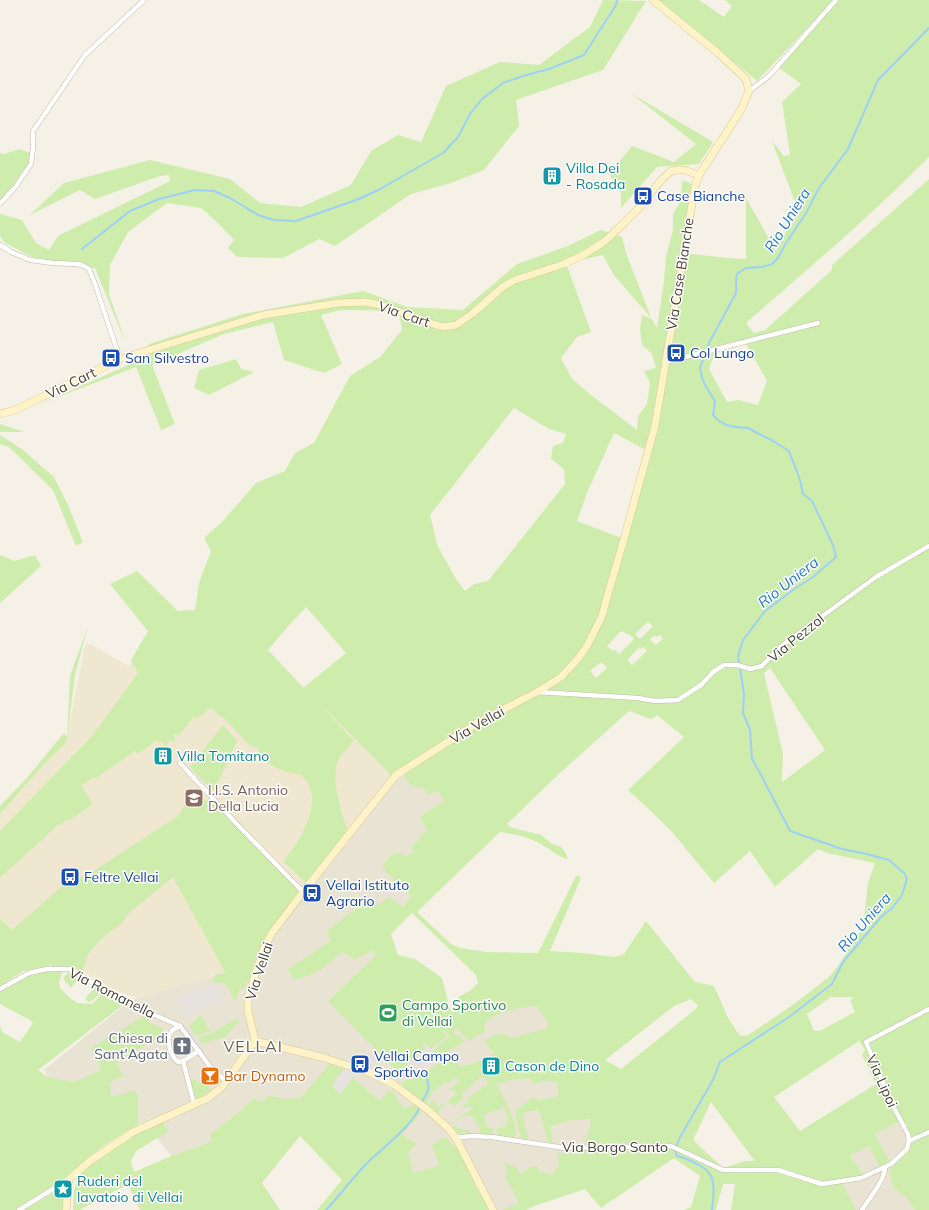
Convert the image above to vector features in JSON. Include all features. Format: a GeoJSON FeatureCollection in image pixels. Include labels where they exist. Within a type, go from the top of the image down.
{"type":"FeatureCollection","features":[{"type":"Feature","properties":{"kind":"street"},"geometry":{"type":"LineString","coordinates":[[0,204],[16,186],[31,164],[33,131],[85,55],[144,0]]}},
{"type":"Feature","properties":{"kind":"street"},"geometry":{"type":"LineString","coordinates":[[653,0],[740,73],[746,79],[749,91],[769,76],[836,0]]}},
{"type":"Feature","properties":{"kind":"street","name":"Via Case Bianche"},"geometry":{"type":"LineString","coordinates":[[537,692],[560,678],[577,660],[587,646],[602,616],[655,426],[696,180],[741,110],[749,91]]}},
{"type":"Feature","properties":{"kind":"street","name":"Via Cart"},"geometry":{"type":"LineString","coordinates":[[0,414],[15,410],[120,360],[263,315],[338,303],[365,302],[381,305],[443,327],[456,325],[473,313],[504,286],[515,280],[564,264],[585,254],[605,241],[639,208],[662,179],[671,171],[684,170],[699,175]]}},
{"type":"Feature","properties":{"kind":"street"},"geometry":{"type":"LineString","coordinates":[[0,246],[30,260],[76,264],[82,265],[89,269],[120,360]]}},
{"type":"Feature","properties":{"kind":"street"},"geometry":{"type":"LineString","coordinates":[[666,362],[818,323]]}},
{"type":"Feature","properties":{"kind":"street","name":"Via Pezzol"},"geometry":{"type":"LineString","coordinates":[[537,692],[638,698],[655,701],[678,700],[701,685],[713,672],[724,665],[737,665],[750,669],[762,666],[780,647],[876,577],[929,546]]}},
{"type":"Feature","properties":{"kind":"street","name":"Via Vellai"},"geometry":{"type":"LineString","coordinates":[[255,1041],[248,1004],[252,983],[268,940],[303,892],[396,775],[480,722],[537,692]]}},
{"type":"Feature","properties":{"kind":"street"},"geometry":{"type":"LineString","coordinates":[[180,763],[303,892]]}},
{"type":"Feature","properties":{"kind":"street","name":"Via Romanella"},"geometry":{"type":"LineString","coordinates":[[0,989],[29,973],[47,969],[70,969],[127,1004],[180,1026]]}},
{"type":"Feature","properties":{"kind":"street","name":"Via Lipoi"},"geometry":{"type":"LineString","coordinates":[[909,1141],[908,1134],[892,1104],[866,1042],[929,1009]]}},
{"type":"Feature","properties":{"kind":"street"},"geometry":{"type":"LineString","coordinates":[[199,1051],[183,1061],[178,1062],[174,1060],[168,1043],[170,1032],[180,1026],[199,1051],[211,1068],[226,1081]]}},
{"type":"Feature","properties":{"kind":"street"},"geometry":{"type":"LineString","coordinates":[[19,1210],[69,1179],[90,1161],[134,1132],[208,1098],[222,1087],[255,1041],[321,1057],[366,1071],[393,1084],[447,1127],[456,1138],[493,1210]]}},
{"type":"Feature","properties":{"kind":"street"},"geometry":{"type":"LineString","coordinates":[[183,1061],[194,1104]]}},
{"type":"Feature","properties":{"kind":"street"},"geometry":{"type":"LineString","coordinates":[[909,1141],[929,1132]]}},
{"type":"Feature","properties":{"kind":"street","name":"Via Borgo Santo"},"geometry":{"type":"LineString","coordinates":[[456,1138],[470,1136],[492,1137],[564,1148],[672,1147],[723,1170],[778,1170],[822,1184],[861,1178],[885,1167],[891,1164],[907,1149],[909,1141]]}},
{"type":"Feature","properties":{"kind":"street"},"geometry":{"type":"LineString","coordinates":[[862,1210],[882,1180],[885,1173],[885,1167]]}},
{"type":"Feature","properties":{"kind":"street"},"geometry":{"type":"LineString","coordinates":[[66,1210],[69,1179]]}},
{"type":"Feature","properties":{"kind":"shaded area","name":"I.I.S. Antonio Della Lucia"},"geometry":{"type":"Polygon","coordinates":[[[210,592],[388,772],[391,778],[301,889],[227,974],[174,987],[139,999],[112,989],[75,968],[52,966],[0,920],[0,814],[47,761],[65,744],[86,643],[91,644],[130,667],[131,660],[148,631],[199,608],[210,592]]]}},
{"type":"Feature","properties":{"kind":"shaded area"},"geometry":{"type":"Polygon","coordinates":[[[408,767],[457,795],[413,896],[403,907],[359,936],[448,1025],[542,993],[602,1133],[520,1203],[508,1210],[483,1210],[419,1185],[354,1119],[180,1167],[157,1138],[117,1106],[56,1094],[44,1070],[127,1003],[186,975],[303,892],[408,767]]]}},
{"type":"Feature","properties":{"kind":"shaded area"},"geometry":{"type":"Polygon","coordinates":[[[218,984],[223,1000],[183,1019],[177,995],[218,984]]]}},
{"type":"Feature","properties":{"kind":"shaded area"},"geometry":{"type":"Polygon","coordinates":[[[188,1027],[202,1045],[199,1048],[184,1030],[188,1027]]]}},
{"type":"Feature","properties":{"kind":"shaded area"},"geometry":{"type":"Polygon","coordinates":[[[426,1048],[437,1059],[411,1072],[407,1064],[426,1048]]]}},
{"type":"Feature","properties":{"kind":"shaded area"},"geometry":{"type":"Polygon","coordinates":[[[370,1054],[385,1070],[382,1075],[356,1064],[360,1055],[370,1054]]]}},
{"type":"Feature","properties":{"kind":"shaded area"},"geometry":{"type":"Polygon","coordinates":[[[344,1069],[356,1074],[340,1094],[332,1085],[344,1069]]]}},
{"type":"Feature","properties":{"kind":"shaded area"},"geometry":{"type":"Polygon","coordinates":[[[901,1121],[911,1145],[889,1172],[893,1187],[907,1198],[915,1210],[855,1210],[838,1182],[865,1176],[850,1156],[869,1146],[880,1169],[891,1164],[875,1134],[901,1121]]]}},
{"type":"Feature","properties":{"kind":"green space"},"geometry":{"type":"Polygon","coordinates":[[[603,0],[646,1],[603,70],[516,100],[519,126],[484,170],[451,183],[411,194],[335,246],[319,239],[283,258],[237,257],[228,248],[234,240],[201,208],[167,203],[128,232],[110,265],[109,294],[126,344],[95,268],[32,257],[5,243],[0,236],[0,214],[22,220],[36,243],[49,250],[58,236],[170,181],[169,175],[160,176],[95,199],[80,190],[30,215],[64,183],[150,160],[230,179],[260,203],[301,207],[351,185],[371,151],[398,135],[421,142],[446,86],[500,62],[539,65],[590,27],[603,0]]]}},
{"type":"Feature","properties":{"kind":"green space"},"geometry":{"type":"Polygon","coordinates":[[[659,0],[699,0],[724,17],[732,6],[725,0],[834,0],[757,81],[659,0]]]}},
{"type":"Feature","properties":{"kind":"green space"},"geometry":{"type":"Polygon","coordinates":[[[836,0],[929,0],[929,157],[862,221],[746,323],[754,333],[765,330],[832,270],[832,265],[929,179],[929,1210],[915,1210],[907,1198],[893,1187],[889,1171],[911,1145],[895,1105],[893,1106],[901,1121],[875,1134],[891,1164],[880,1169],[869,1146],[850,1156],[865,1176],[841,1181],[856,1210],[731,1210],[735,1184],[723,1184],[716,1210],[684,1210],[691,1207],[700,1176],[674,1158],[601,1208],[585,1189],[526,1210],[502,1210],[519,1203],[505,1176],[508,1174],[504,1162],[508,1165],[516,1167],[520,1174],[530,1167],[537,1166],[540,1171],[552,1175],[559,1166],[558,1153],[582,1152],[589,1132],[590,1119],[567,1121],[550,1126],[553,1144],[548,1144],[538,1110],[528,1111],[522,1114],[528,1142],[521,1137],[516,1110],[530,1098],[536,1097],[537,1100],[556,1097],[558,1094],[557,1082],[545,1081],[533,1084],[530,1078],[510,1080],[497,1084],[513,1118],[516,1132],[515,1137],[513,1139],[497,1137],[497,1129],[508,1124],[507,1115],[504,1108],[484,1115],[487,1127],[493,1128],[492,1136],[482,1136],[474,1117],[471,1117],[471,1115],[465,1116],[450,1125],[473,1108],[463,1106],[468,1102],[466,1099],[488,1084],[485,1078],[482,1077],[461,1093],[464,1098],[454,1106],[447,1102],[456,1094],[453,1090],[451,1091],[449,1089],[460,1082],[457,1078],[447,1084],[445,1082],[432,1093],[426,1105],[423,1102],[426,1096],[422,1101],[401,1084],[402,1082],[454,1056],[461,1067],[486,1059],[494,1053],[484,1041],[495,1035],[504,1034],[512,1038],[548,1028],[547,1021],[537,1006],[523,1007],[494,1016],[484,1025],[486,1031],[469,1041],[456,1028],[453,1031],[465,1042],[437,1057],[432,1052],[450,1036],[443,1030],[446,1027],[442,1030],[447,1036],[431,1049],[424,1042],[422,1045],[426,1048],[407,1064],[410,1071],[399,1076],[395,1069],[328,1001],[376,955],[373,951],[354,959],[342,952],[320,970],[301,978],[294,979],[288,969],[331,941],[327,931],[366,901],[374,900],[379,905],[389,897],[403,907],[412,896],[382,868],[384,863],[394,853],[401,853],[406,857],[413,852],[411,848],[427,829],[419,817],[445,801],[437,790],[429,795],[423,788],[411,785],[404,777],[411,767],[498,715],[556,683],[571,672],[585,653],[587,646],[561,677],[391,778],[388,772],[316,700],[366,754],[353,741],[338,761],[335,777],[336,786],[340,806],[348,831],[306,883],[283,861],[300,837],[309,817],[312,807],[310,788],[302,775],[279,769],[258,757],[258,749],[248,744],[225,719],[210,708],[197,719],[194,717],[178,736],[174,733],[173,736],[177,739],[173,742],[170,740],[166,746],[162,741],[159,742],[156,740],[138,754],[135,751],[96,778],[95,777],[81,785],[93,804],[69,820],[64,821],[61,826],[59,824],[0,878],[0,831],[92,736],[138,673],[131,660],[148,631],[110,584],[137,571],[178,611],[195,610],[199,583],[211,551],[204,538],[222,522],[256,483],[285,471],[295,453],[314,443],[350,376],[380,357],[402,330],[399,311],[342,310],[321,315],[342,364],[324,373],[284,360],[273,322],[224,334],[152,365],[175,424],[161,430],[136,367],[40,404],[135,362],[149,344],[243,314],[363,291],[407,307],[463,310],[517,264],[568,246],[601,230],[622,237],[626,253],[651,318],[613,274],[603,255],[566,263],[591,332],[577,337],[561,358],[572,379],[637,430],[638,416],[647,404],[650,383],[644,371],[656,368],[652,354],[642,345],[640,329],[642,315],[652,319],[657,328],[666,256],[673,230],[673,214],[681,200],[682,181],[688,182],[695,186],[684,253],[746,259],[746,198],[776,251],[798,210],[772,141],[784,156],[790,155],[782,102],[801,84],[778,67],[836,0]],[[745,342],[716,349],[709,369],[727,402],[738,400],[758,405],[767,381],[745,342]],[[514,408],[430,515],[438,547],[456,579],[465,591],[474,584],[488,581],[565,484],[564,469],[551,459],[553,446],[563,443],[566,434],[549,429],[514,408]],[[614,433],[587,493],[577,521],[624,539],[648,451],[614,433]],[[306,607],[268,650],[303,688],[346,653],[306,607]],[[648,622],[635,634],[640,639],[653,626],[648,622]],[[621,631],[607,646],[613,651],[615,650],[619,654],[634,639],[630,635],[621,631]],[[655,635],[650,639],[655,645],[663,639],[660,635],[657,637],[655,635]],[[643,647],[641,649],[639,648],[627,660],[632,665],[647,651],[643,647]],[[601,662],[590,671],[596,678],[607,668],[601,662]],[[770,668],[764,673],[783,754],[782,782],[825,750],[770,668]],[[629,711],[560,773],[507,824],[510,827],[541,835],[551,843],[561,847],[568,859],[532,840],[500,832],[417,912],[451,944],[460,948],[488,952],[538,953],[576,876],[579,876],[581,878],[550,951],[615,957],[624,954],[646,921],[695,982],[714,986],[727,1016],[739,1035],[747,1036],[794,1004],[829,977],[838,966],[863,927],[868,883],[875,863],[827,853],[818,849],[775,887],[750,851],[714,883],[673,833],[628,790],[684,737],[657,715],[651,719],[629,711]],[[412,913],[391,934],[398,955],[415,959],[442,978],[449,1006],[453,1013],[459,997],[471,990],[478,983],[476,975],[412,913]],[[831,997],[807,1014],[814,1031],[820,1031],[855,1012],[850,1000],[855,997],[831,997]],[[691,999],[674,1006],[605,1060],[621,1069],[697,1008],[698,1005],[691,999]],[[859,1041],[774,1097],[800,1131],[876,1084],[862,1055],[865,1050],[859,1041]],[[711,1102],[693,1140],[723,1168],[745,1161],[754,1160],[711,1102]]]}},
{"type":"Feature","properties":{"kind":"green space"},"geometry":{"type":"Polygon","coordinates":[[[632,94],[713,142],[699,164],[657,167],[621,208],[621,193],[609,174],[632,146],[674,162],[696,144],[632,94]]]}},
{"type":"Feature","properties":{"kind":"green space"},"geometry":{"type":"Polygon","coordinates":[[[20,149],[30,153],[29,164],[0,203],[0,153],[4,154],[20,149]]]}},
{"type":"Feature","properties":{"kind":"green space"},"geometry":{"type":"Polygon","coordinates":[[[236,359],[241,369],[254,372],[209,395],[194,388],[199,370],[236,359]]]}},
{"type":"Feature","properties":{"kind":"green space"},"geometry":{"type":"Polygon","coordinates":[[[0,424],[24,432],[0,432],[0,424]]]}},
{"type":"Feature","properties":{"kind":"green space"},"geometry":{"type":"Polygon","coordinates":[[[0,435],[23,450],[54,477],[67,503],[83,542],[76,546],[53,490],[9,447],[0,444],[0,435]]]}},
{"type":"Feature","properties":{"kind":"green space"},"geometry":{"type":"Polygon","coordinates":[[[0,555],[14,561],[35,555],[41,566],[0,603],[0,555]]]}},
{"type":"Feature","properties":{"kind":"green space"},"geometry":{"type":"Polygon","coordinates":[[[88,626],[75,675],[67,738],[65,744],[47,761],[0,814],[0,806],[26,779],[64,733],[67,737],[70,676],[88,626]]]}},
{"type":"Feature","properties":{"kind":"green space"},"geometry":{"type":"Polygon","coordinates":[[[223,725],[237,741],[214,792],[190,767],[223,725]]]}},
{"type":"Feature","properties":{"kind":"green space"},"geometry":{"type":"Polygon","coordinates":[[[196,789],[206,801],[209,798],[299,890],[299,894],[256,966],[253,967],[245,987],[243,990],[242,988],[239,990],[237,999],[234,1000],[230,990],[223,982],[212,982],[216,974],[222,974],[225,972],[173,877],[127,915],[121,924],[104,936],[89,953],[82,972],[75,968],[52,966],[50,964],[49,966],[23,971],[0,986],[0,919],[12,930],[69,880],[89,874],[178,816],[196,789]]]}},
{"type":"Feature","properties":{"kind":"green space"},"geometry":{"type":"Polygon","coordinates":[[[48,971],[63,971],[59,982],[60,988],[71,999],[78,1003],[92,1004],[102,994],[122,1003],[123,1005],[38,1070],[47,1077],[74,1082],[101,1070],[91,1048],[147,1014],[151,1015],[148,1022],[164,1029],[162,1034],[164,1035],[116,1062],[123,1076],[110,1082],[111,1097],[135,1090],[138,1096],[138,1125],[102,1147],[56,1185],[15,1210],[0,1210],[0,1025],[2,1032],[20,1042],[33,1023],[0,1004],[0,991],[29,974],[48,971]]]}},
{"type":"Feature","properties":{"kind":"green space"},"geometry":{"type":"Polygon","coordinates":[[[68,972],[77,975],[76,982],[71,988],[63,979],[68,972]]]}},
{"type":"Feature","properties":{"kind":"green space"},"geometry":{"type":"Polygon","coordinates":[[[95,988],[100,993],[92,1001],[88,1002],[86,997],[95,988]]]}},
{"type":"Feature","properties":{"kind":"green space"},"geometry":{"type":"Polygon","coordinates":[[[201,1015],[210,1031],[196,1036],[189,1026],[201,1015]]]}},
{"type":"Feature","properties":{"kind":"green space"},"geometry":{"type":"Polygon","coordinates":[[[236,1019],[239,1022],[224,1038],[206,1042],[203,1045],[197,1038],[212,1033],[236,1019]]]}},
{"type":"Feature","properties":{"kind":"green space"},"geometry":{"type":"Polygon","coordinates":[[[329,1064],[344,1069],[332,1085],[340,1094],[353,1078],[380,1101],[388,1090],[396,1095],[397,1101],[406,1108],[415,1105],[422,1111],[415,1121],[401,1134],[417,1144],[408,1152],[413,1173],[439,1166],[432,1145],[445,1137],[459,1151],[476,1188],[490,1210],[317,1210],[342,1180],[300,1136],[262,1183],[280,1210],[141,1210],[128,1184],[80,1210],[73,1210],[74,1191],[79,1174],[91,1163],[139,1131],[162,1122],[169,1131],[136,1151],[131,1161],[134,1172],[174,1155],[212,1142],[210,1134],[255,1098],[260,1103],[268,1096],[285,1099],[301,1098],[329,1064]]]}},
{"type":"Feature","properties":{"kind":"green space"},"geometry":{"type":"Polygon","coordinates":[[[195,1079],[198,1084],[204,1082],[211,1089],[196,1100],[190,1081],[195,1079]]]}},
{"type":"Feature","properties":{"kind":"green space"},"geometry":{"type":"Polygon","coordinates":[[[432,1100],[439,1107],[444,1103],[445,1104],[436,1114],[428,1107],[432,1100]]]}},
{"type":"Feature","properties":{"kind":"green space"},"geometry":{"type":"Polygon","coordinates":[[[455,1125],[459,1129],[462,1128],[464,1131],[469,1129],[471,1134],[459,1133],[452,1127],[455,1125]]]}},
{"type":"Feature","properties":{"kind":"green space"},"geometry":{"type":"Polygon","coordinates":[[[58,1186],[65,1190],[63,1210],[24,1210],[54,1193],[58,1186]]]}},
{"type":"Feature","properties":{"kind":"waterway"},"geometry":{"type":"LineString","coordinates":[[82,249],[130,211],[159,199],[195,190],[214,191],[230,198],[258,215],[274,220],[296,221],[359,199],[380,189],[443,153],[458,137],[470,114],[482,99],[503,83],[549,69],[584,55],[616,5],[617,0]]}},
{"type":"Feature","properties":{"kind":"waterway","name":"Rio Uniera"},"geometry":{"type":"LineString","coordinates":[[712,1210],[713,1188],[711,1176],[701,1166],[677,1156],[675,1151],[679,1139],[713,1080],[720,1062],[789,1017],[832,984],[843,962],[880,918],[893,907],[902,895],[907,879],[905,874],[889,860],[842,849],[790,831],[752,759],[750,730],[743,713],[744,694],[738,656],[743,640],[765,611],[813,577],[836,557],[833,545],[812,501],[803,494],[800,480],[789,451],[748,428],[726,425],[718,420],[713,415],[715,401],[705,385],[700,368],[709,343],[736,293],[737,274],[746,268],[762,267],[772,264],[778,258],[806,213],[819,188],[848,149],[878,80],[929,28]]}},
{"type":"Feature","properties":{"kind":"waterway"},"geometry":{"type":"LineString","coordinates":[[422,1102],[429,1086],[425,1074]]}},
{"type":"Feature","properties":{"kind":"waterway"},"geometry":{"type":"LineString","coordinates":[[326,1210],[366,1164],[404,1129],[416,1114],[420,1106]]}},
{"type":"Feature","properties":{"kind":"place","name":"Villa Dei - Rosada"},"geometry":{"type":"Point","coordinates":[552,176]}},
{"type":"Feature","properties":{"kind":"place","name":"Case Bianche"},"geometry":{"type":"Point","coordinates":[643,196]}},
{"type":"Feature","properties":{"kind":"place","name":"Col Lungo"},"geometry":{"type":"Point","coordinates":[676,353]}},
{"type":"Feature","properties":{"kind":"place","name":"San Silvestro"},"geometry":{"type":"Point","coordinates":[111,358]}},
{"type":"Feature","properties":{"kind":"place","name":"Villa Tomitano"},"geometry":{"type":"Point","coordinates":[163,756]}},
{"type":"Feature","properties":{"kind":"place","name":"I.I.S. Antonio Della Lucia"},"geometry":{"type":"Point","coordinates":[194,798]}},
{"type":"Feature","properties":{"kind":"place","name":"Feltre Vellai"},"geometry":{"type":"Point","coordinates":[70,877]}},
{"type":"Feature","properties":{"kind":"place","name":"Vellai Istituto Agrario"},"geometry":{"type":"Point","coordinates":[312,893]}},
{"type":"Feature","properties":{"kind":"place","name":"Campo Sportivo di Vellai"},"geometry":{"type":"Point","coordinates":[388,1013]}},
{"type":"Feature","properties":{"kind":"place","name":"Chiesa di Sant'Agata"},"geometry":{"type":"Point","coordinates":[182,1046]}},
{"type":"Feature","properties":{"kind":"place","name":"Vellai Campo Sportivo"},"geometry":{"type":"Point","coordinates":[360,1064]}},
{"type":"Feature","properties":{"kind":"place","name":"Cason de Dino"},"geometry":{"type":"Point","coordinates":[491,1066]}},
{"type":"Feature","properties":{"kind":"place","name":"Bar Dynamo"},"geometry":{"type":"Point","coordinates":[210,1076]}},
{"type":"Feature","properties":{"kind":"place","name":"Ruderi del lavatoio di Vellai"},"geometry":{"type":"Point","coordinates":[63,1189]}},
{"type":"Feature","properties":{"kind":"district","name":"VELLAI"},"geometry":{"type":"Point","coordinates":[253,1046]}}]}
